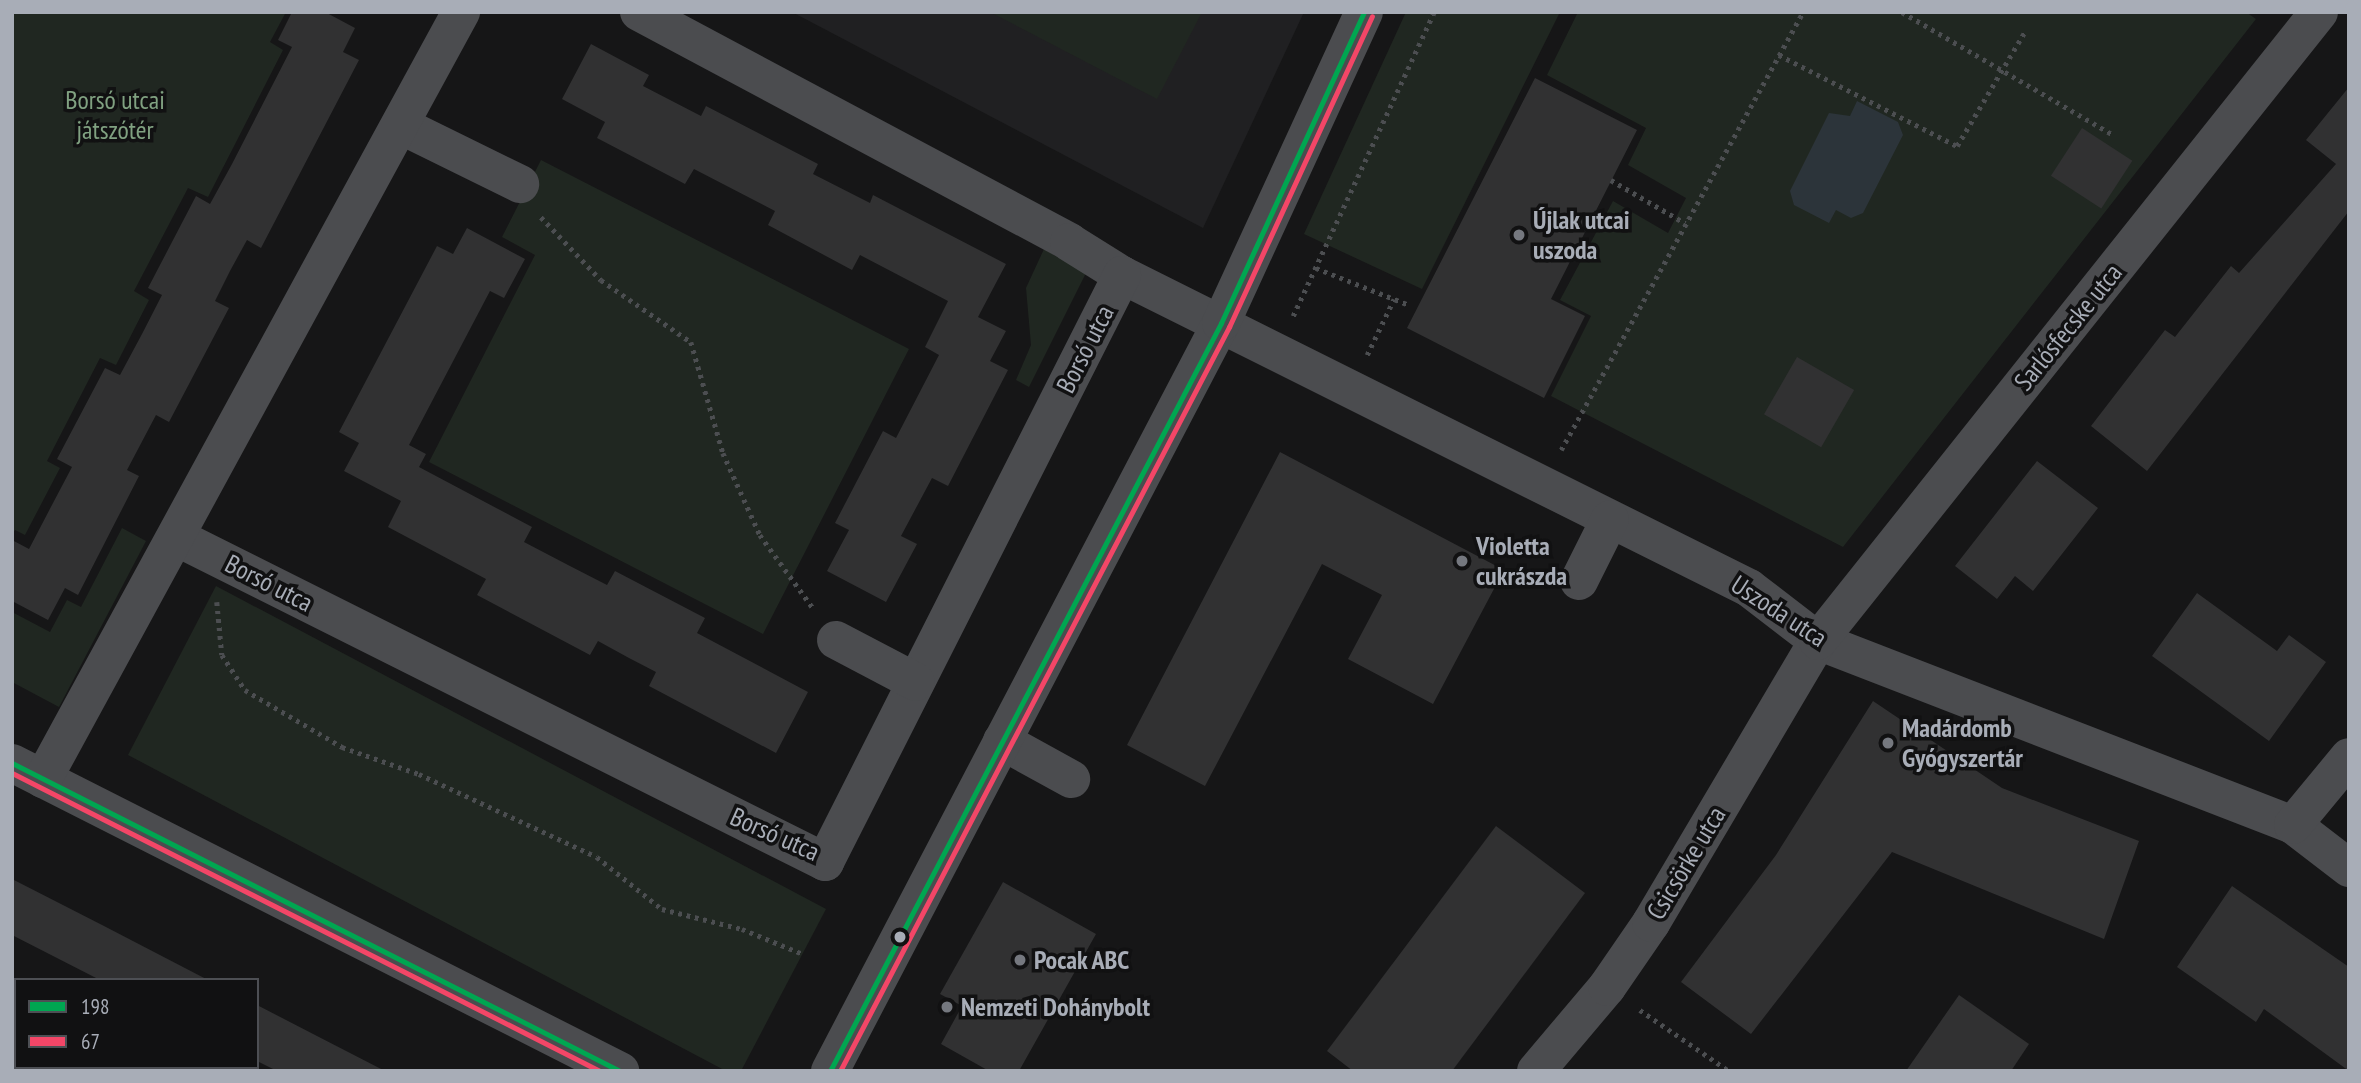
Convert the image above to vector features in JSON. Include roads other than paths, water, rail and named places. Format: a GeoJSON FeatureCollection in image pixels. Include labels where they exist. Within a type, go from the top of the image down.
{"type":"FeatureCollection","features":[{"type":"Feature","properties":{"kind":"street"},"geometry":{"type":"LineString","coordinates":[[461,12],[176,537],[27,771],[620,1071]]}},
{"type":"Feature","properties":{"kind":"street","name":"Borsó utca"},"geometry":{"type":"LineString","coordinates":[[639,12],[1069,242],[1122,275],[1221,323]]}},
{"type":"Feature","properties":{"kind":"street"},"geometry":{"type":"LineString","coordinates":[[830,1071],[1221,323],[1364,12]]}},
{"type":"Feature","properties":{"kind":"street","name":"Sarlósfecske utca"},"geometry":{"type":"LineString","coordinates":[[1818,641],[2319,12]]}},
{"type":"Feature","properties":{"kind":"street"},"geometry":{"type":"LineString","coordinates":[[400,125],[520,184]]}},
{"type":"Feature","properties":{"kind":"street","name":"Borsó utca"},"geometry":{"type":"LineString","coordinates":[[176,537],[825,862],[1122,275]]}},
{"type":"Feature","properties":{"kind":"street","name":"Uszoda utca"},"geometry":{"type":"LineString","coordinates":[[1221,323],[1749,588],[1818,641],[2293,825],[2349,868]]}},
{"type":"Feature","properties":{"kind":"street"},"geometry":{"type":"LineString","coordinates":[[1579,580],[1610,519]]}},
{"type":"Feature","properties":{"kind":"street"},"geometry":{"type":"LineString","coordinates":[[836,640],[916,682]]}},
{"type":"Feature","properties":{"kind":"street","name":"Csicsörke utca"},"geometry":{"type":"LineString","coordinates":[[1536,1071],[1607,988],[1639,916],[1818,641]]}},
{"type":"Feature","properties":{"kind":"street"},"geometry":{"type":"LineString","coordinates":[[1002,741],[1071,779]]}},
{"type":"Feature","properties":{"kind":"street"},"geometry":{"type":"LineString","coordinates":[[2293,825],[2349,757]]}},
{"type":"Feature","properties":{"kind":"place","name":"Újlak utcai uszoda"},"geometry":{"type":"Point","coordinates":[1519,235]}},
{"type":"Feature","properties":{"kind":"place","name":"Violetta cukrászda"},"geometry":{"type":"Point","coordinates":[1462,561]}},
{"type":"Feature","properties":{"kind":"place","name":"Madárdomb Gyógyszertár"},"geometry":{"type":"Point","coordinates":[1888,743]}},
{"type":"Feature","properties":{"kind":"place","name":"Pocak ABC"},"geometry":{"type":"Point","coordinates":[1020,960]}},
{"type":"Feature","properties":{"kind":"place","name":"Nemzeti Dohánybolt"},"geometry":{"type":"Point","coordinates":[947,1007]}},
{"type":"Feature","properties":{"kind":"park label","name":"Borsó utcai játszótér"},"geometry":{"type":"Point","coordinates":[115,115]}}]}
